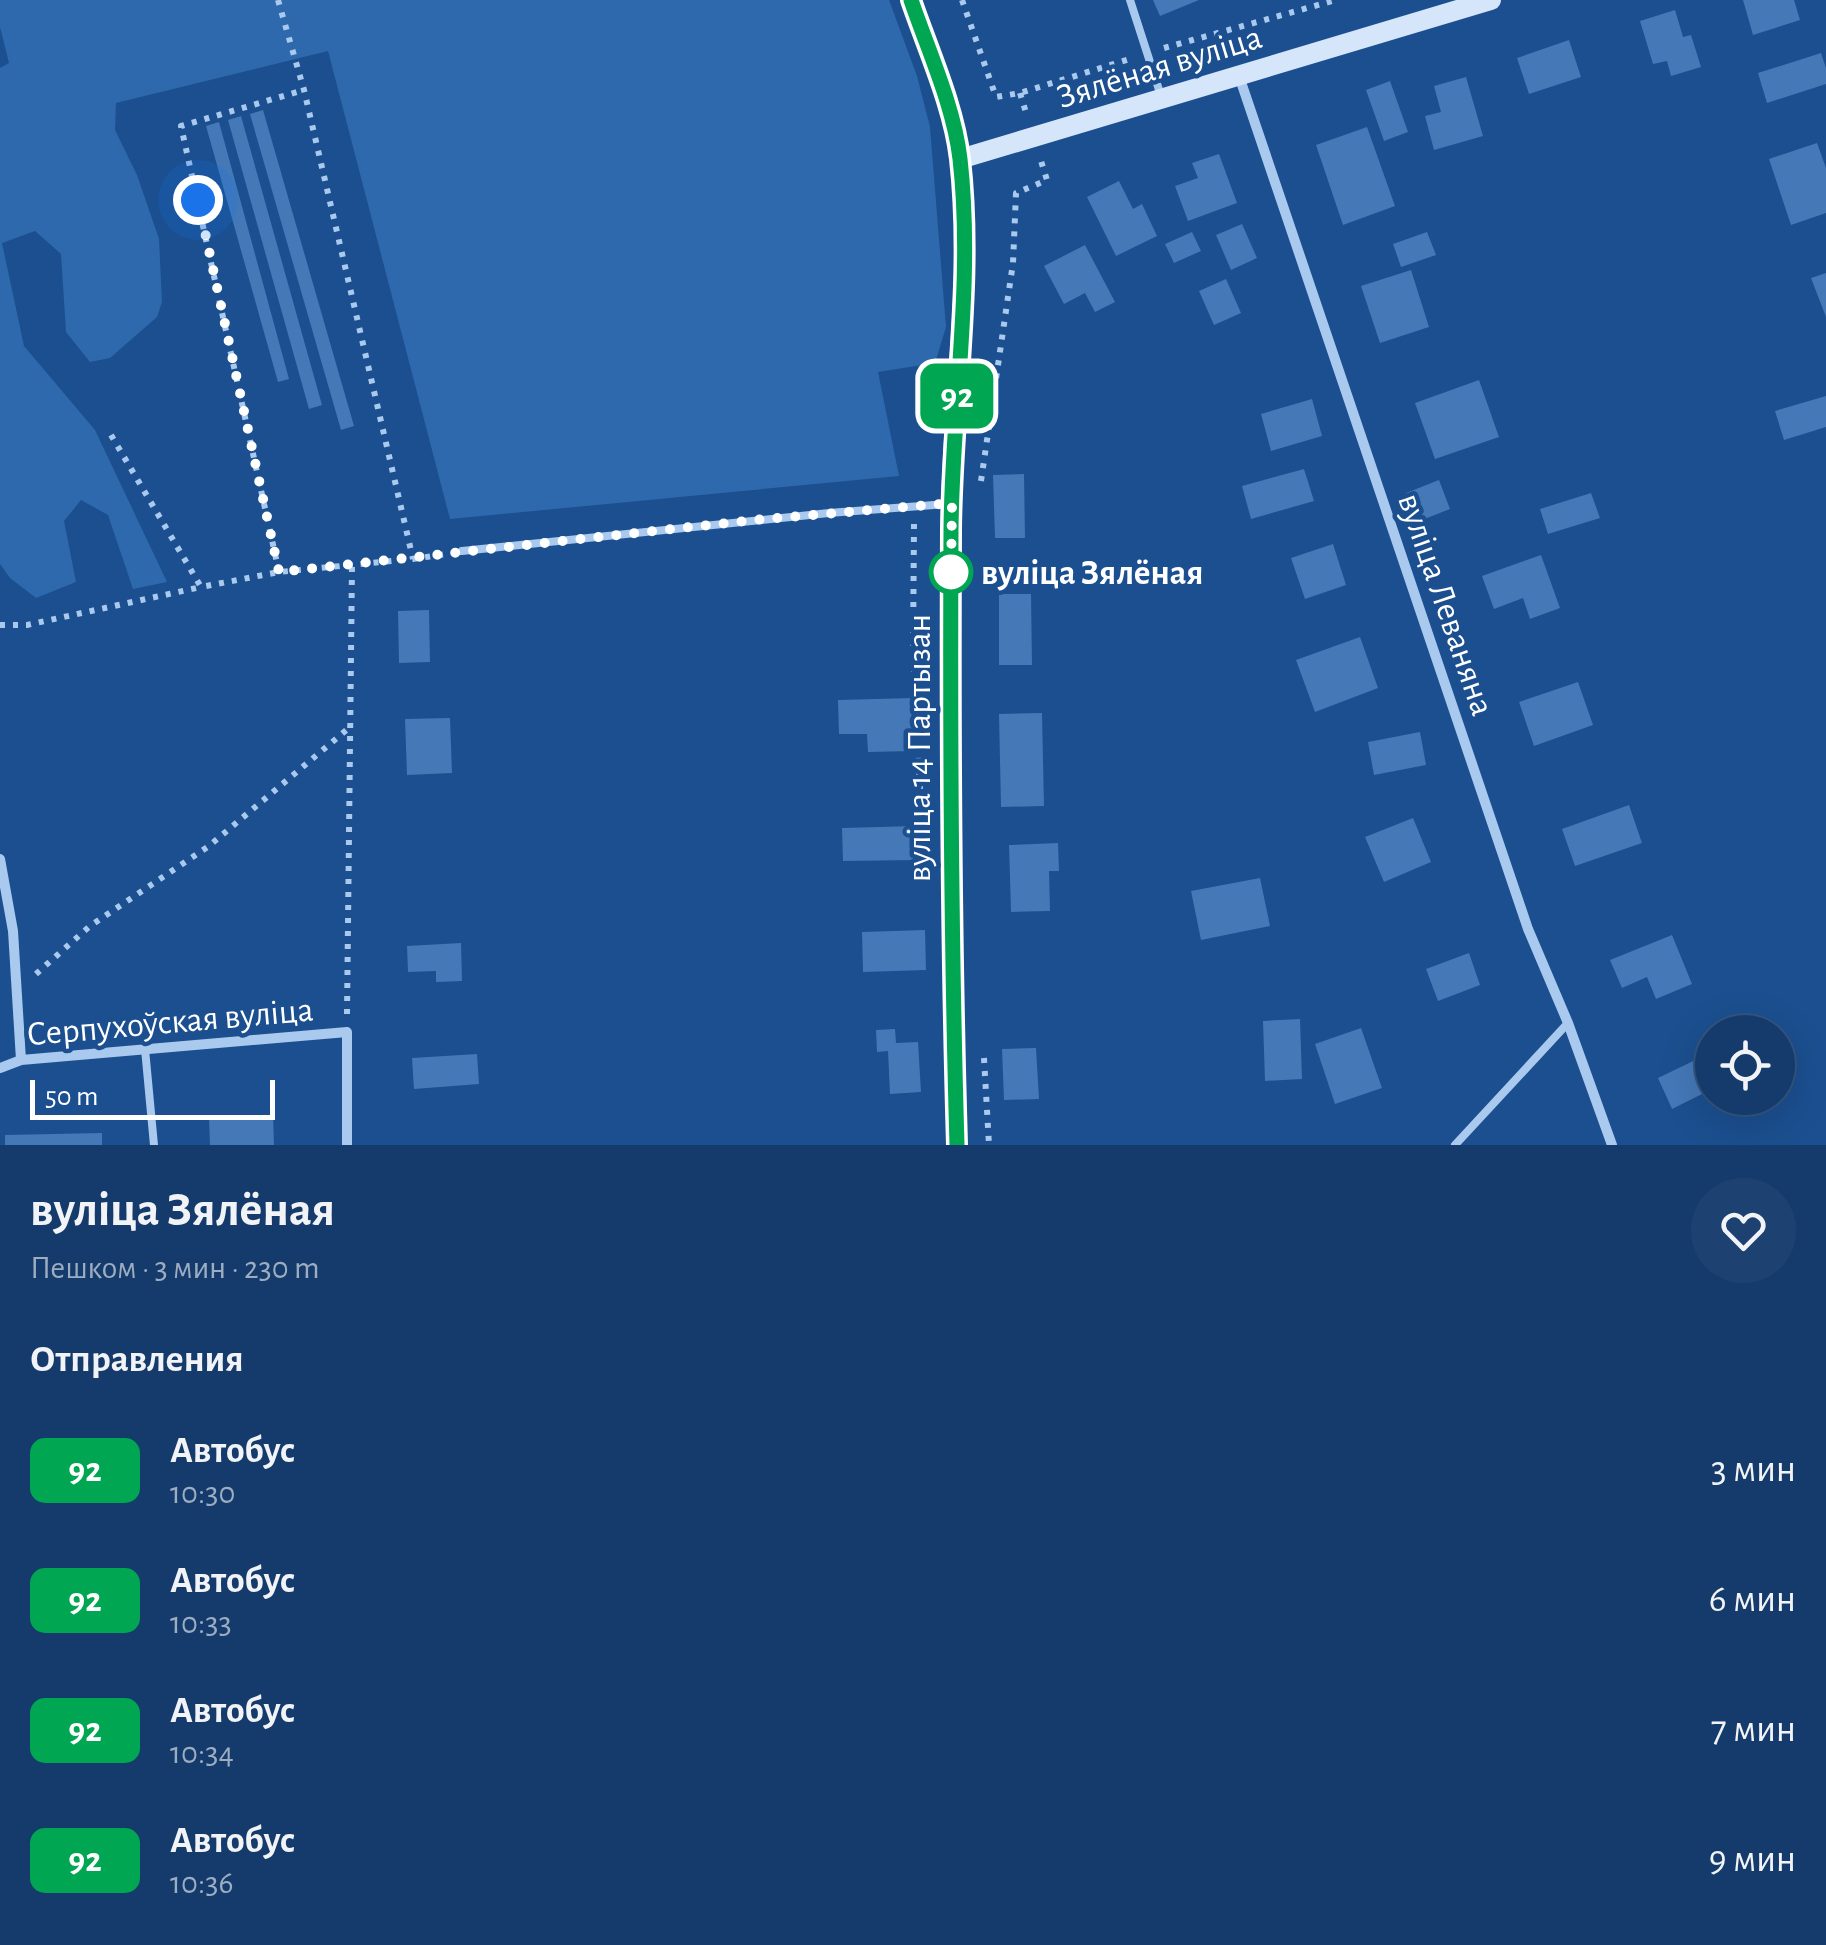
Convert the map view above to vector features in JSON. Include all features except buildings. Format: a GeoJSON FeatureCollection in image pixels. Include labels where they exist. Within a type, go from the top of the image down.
{"type":"FeatureCollection","features":[{"type":"Feature","properties":{"kind":"main road","name":"вуліца 14 Партызан"},"geometry":{"type":"LineString","coordinates":[[911,0],[954,124],[960,159],[964,268],[952,503],[951,904],[957,1145]]}},
{"type":"Feature","properties":{"kind":"main road","name":"Зялёная вуліца"},"geometry":{"type":"LineString","coordinates":[[960,159],[1491,0]]}},
{"type":"Feature","properties":{"kind":"street","name":"вуліца Леваняна"},"geometry":{"type":"LineString","coordinates":[[1240,76],[1528,929],[1568,1023],[1612,1145]]}},
{"type":"Feature","properties":{"kind":"street"},"geometry":{"type":"LineString","coordinates":[[0,859],[13,931],[21,1060]]}},
{"type":"Feature","properties":{"kind":"street"},"geometry":{"type":"LineString","coordinates":[[346,1032],[347,1145]]}},
{"type":"Feature","properties":{"kind":"street","name":"Серпухоўская вуліца"},"geometry":{"type":"LineString","coordinates":[[0,1068],[21,1060],[346,1032]]}},
{"type":"Feature","properties":{"kind":"lane"},"geometry":{"type":"LineString","coordinates":[[1130,0],[1161,98]]}},
{"type":"Feature","properties":{"kind":"lane"},"geometry":{"type":"LineString","coordinates":[[462,551],[952,503]]}},
{"type":"Feature","properties":{"kind":"lane"},"geometry":{"type":"LineString","coordinates":[[1456,1145],[1568,1023]]}},
{"type":"Feature","properties":{"kind":"lane"},"geometry":{"type":"LineString","coordinates":[[145,1049],[154,1145]]}},
{"type":"Feature","properties":{"kind":"path"},"geometry":{"type":"LineString","coordinates":[[278,0],[304,90],[413,559]]}},
{"type":"Feature","properties":{"kind":"path"},"geometry":{"type":"LineString","coordinates":[[962,0],[996,97],[1020,94],[1336,0]]}},
{"type":"Feature","properties":{"kind":"path"},"geometry":{"type":"LineString","coordinates":[[279,572],[181,126],[304,90]]}},
{"type":"Feature","properties":{"kind":"path"},"geometry":{"type":"LineString","coordinates":[[980,486],[1012,263],[1016,194],[1046,180],[1020,94]]}},
{"type":"Feature","properties":{"kind":"path"},"geometry":{"type":"LineString","coordinates":[[112,435],[201,587]]}},
{"type":"Feature","properties":{"kind":"path"},"geometry":{"type":"LineString","coordinates":[[0,624],[27,625],[279,572],[462,551]]}},
{"type":"Feature","properties":{"kind":"path"},"geometry":{"type":"LineString","coordinates":[[346,1032],[352,565]]}},
{"type":"Feature","properties":{"kind":"path"},"geometry":{"type":"LineString","coordinates":[[17,992],[90,926],[209,846],[350,727]]}},
{"type":"Feature","properties":{"kind":"path"},"geometry":{"type":"LineString","coordinates":[[984,1052],[989,1145]]}},
{"type":"Feature","properties":{"kind":"shaded area"},"geometry":{"type":"Polygon","coordinates":[[[0,0],[889,0],[917,76],[930,127],[946,327],[935,363],[878,372],[899,476],[450,519],[328,51],[116,103],[115,130],[137,175],[159,239],[162,302],[157,317],[110,358],[90,362],[66,332],[61,254],[35,231],[2,243],[24,346],[95,430],[167,582],[133,589],[108,515],[81,500],[64,521],[76,582],[36,598],[10,578],[0,564],[0,68],[9,63],[0,27],[0,0]]]}},
{"type":"Feature","properties":{"kind":"bus line","name":"92"},"geometry":{"type":"LineString","coordinates":[[911,0],[954,124],[962,196],[964,268],[951,540],[951,904],[957,1145]]}},
{"type":"Feature","properties":{"kind":"place","name":"вуліца Зялёная"},"geometry":{"type":"Point","coordinates":[951,572]}},
{"type":"Feature","properties":{"kind":"route"},"geometry":{"type":"LineString","coordinates":[[198,200],[279,572],[755,520],[952,503],[951,576],[951,572]]}}]}
